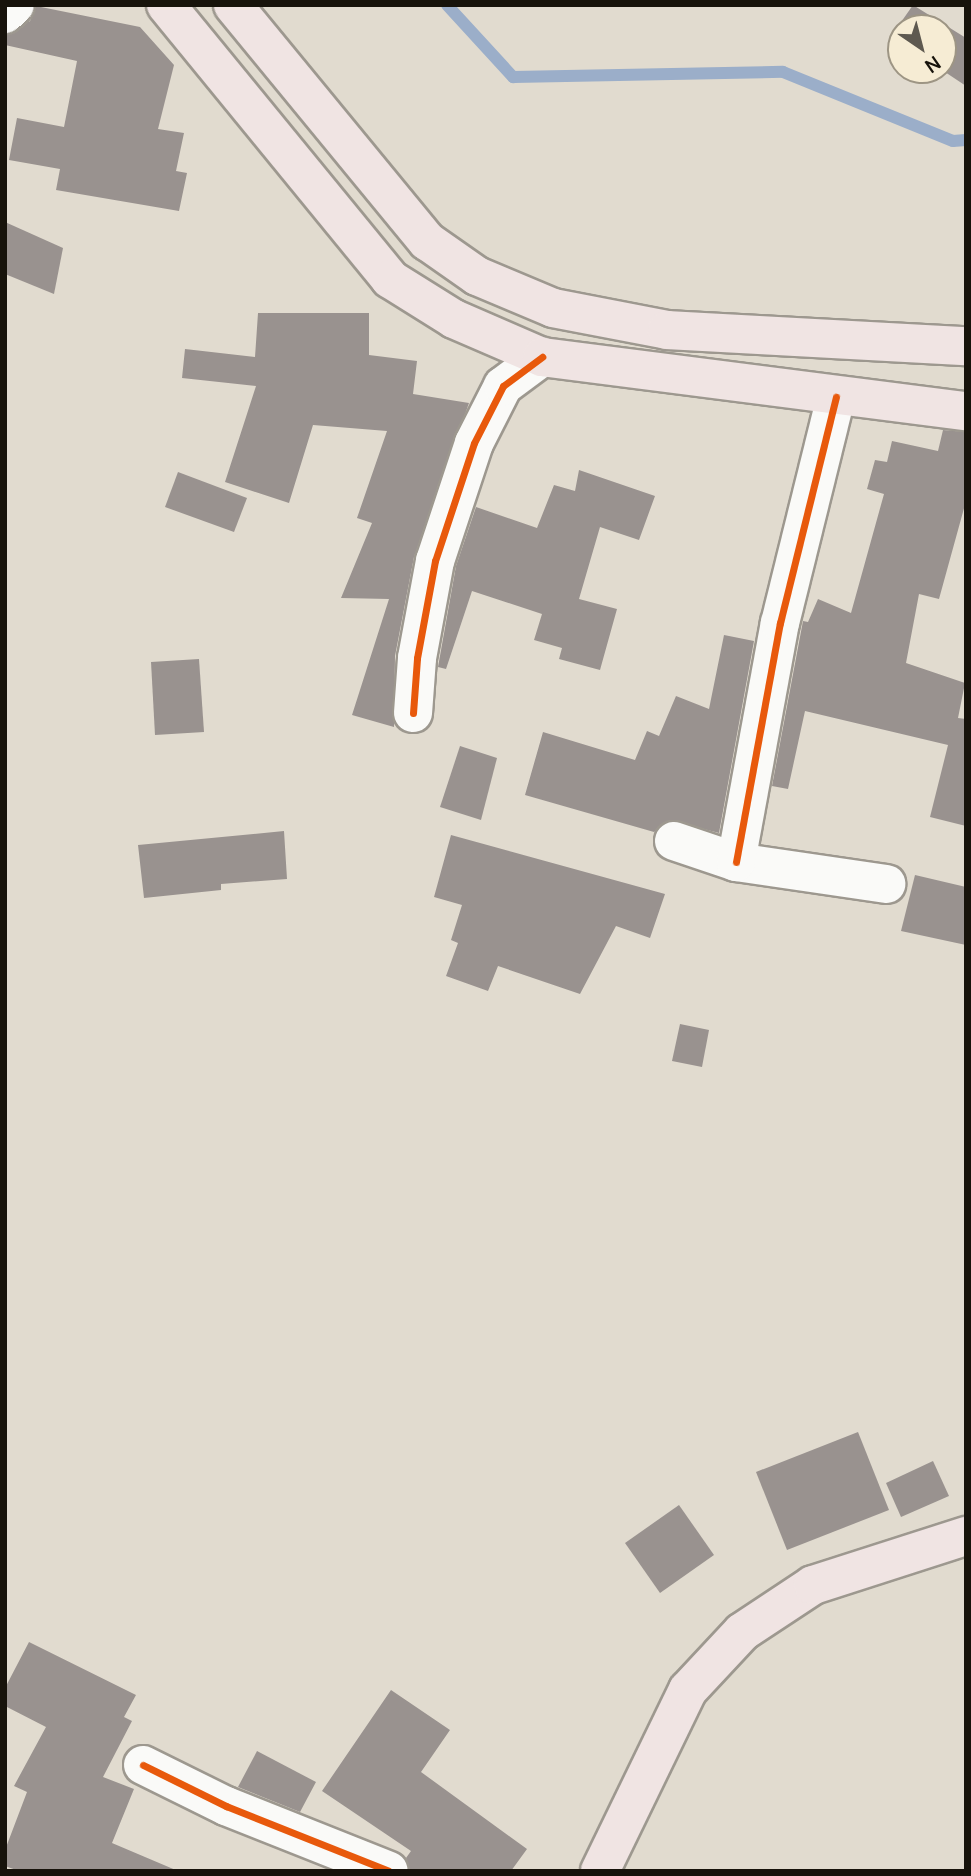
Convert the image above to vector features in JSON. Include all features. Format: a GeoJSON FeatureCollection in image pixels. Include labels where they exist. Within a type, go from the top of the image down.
{"type":"FeatureCollection","features":[{"type":"Feature","properties":{"kind":"main road"},"geometry":{"type":"LineString","coordinates":[[166,5],[390,279],[454,318],[542,357],[836,397],[966,411]]}},
{"type":"Feature","properties":{"kind":"main road"},"geometry":{"type":"LineString","coordinates":[[233,5],[427,241],[477,276],[553,308],[667,330],[966,346]]}},
{"type":"Feature","properties":{"kind":"main road"},"geometry":{"type":"LineString","coordinates":[[600,1871],[688,1690],[742,1632],[813,1585],[966,1536]]}},
{"type":"Feature","properties":{"kind":"street"},"geometry":{"type":"LineString","coordinates":[[5,14],[15,5]]}},
{"type":"Feature","properties":{"kind":"street"},"geometry":{"type":"LineString","coordinates":[[413,713],[417,658],[435,561],[474,443],[503,386],[542,357]]}},
{"type":"Feature","properties":{"kind":"street"},"geometry":{"type":"LineString","coordinates":[[736,862],[780,624],[836,397]]}},
{"type":"Feature","properties":{"kind":"street"},"geometry":{"type":"LineString","coordinates":[[674,841],[736,862],[886,884]]}},
{"type":"Feature","properties":{"kind":"street"},"geometry":{"type":"LineString","coordinates":[[143,1765],[226,1806],[389,1871]]}},
{"type":"Feature","properties":{"kind":"building"},"geometry":{"type":"Polygon","coordinates":[[[913,5],[927,14],[907,14],[913,5]]]}},
{"type":"Feature","properties":{"kind":"building"},"geometry":{"type":"Polygon","coordinates":[[[36,6],[140,27],[174,65],[158,129],[184,133],[176,171],[187,173],[179,211],[56,190],[60,169],[9,160],[17,118],[64,127],[77,61],[5,45],[5,35],[30,21],[36,6]]]}},
{"type":"Feature","properties":{"kind":"building"},"geometry":{"type":"Polygon","coordinates":[[[957,32],[966,38],[966,86],[957,80],[957,32]]]}},
{"type":"Feature","properties":{"kind":"building"},"geometry":{"type":"Polygon","coordinates":[[[5,222],[63,248],[54,294],[5,274],[5,222]]]}},
{"type":"Feature","properties":{"kind":"building"},"geometry":{"type":"Polygon","coordinates":[[[258,313],[369,313],[369,355],[417,361],[413,394],[469,403],[414,557],[395,656],[394,727],[352,715],[389,599],[341,598],[372,523],[357,518],[387,431],[313,425],[289,503],[225,482],[256,386],[182,378],[185,349],[255,357],[258,313]]]}},
{"type":"Feature","properties":{"kind":"building"},"geometry":{"type":"Polygon","coordinates":[[[943,430],[966,432],[966,501],[939,599],[919,594],[906,663],[965,683],[958,718],[966,719],[966,826],[930,817],[948,745],[805,711],[788,789],[772,786],[803,621],[808,622],[818,599],[851,613],[884,494],[867,489],[875,460],[887,462],[892,441],[938,451],[943,430]]]}},
{"type":"Feature","properties":{"kind":"building"},"geometry":{"type":"Polygon","coordinates":[[[579,470],[655,496],[639,540],[600,527],[579,599],[617,609],[600,670],[559,659],[562,648],[534,640],[542,614],[472,591],[446,669],[438,667],[456,566],[476,507],[537,528],[554,485],[575,491],[579,470]]]}},
{"type":"Feature","properties":{"kind":"building"},"geometry":{"type":"Polygon","coordinates":[[[178,472],[247,498],[234,532],[165,507],[178,472]]]}},
{"type":"Feature","properties":{"kind":"building"},"geometry":{"type":"Polygon","coordinates":[[[724,635],[754,641],[719,833],[670,820],[654,832],[525,795],[543,732],[635,760],[647,731],[659,736],[676,696],[709,709],[724,635]]]}},
{"type":"Feature","properties":{"kind":"building"},"geometry":{"type":"Polygon","coordinates":[[[199,659],[204,732],[155,735],[151,662],[199,659]]]}},
{"type":"Feature","properties":{"kind":"building"},"geometry":{"type":"Polygon","coordinates":[[[460,746],[497,758],[481,820],[440,807],[460,746]]]}},
{"type":"Feature","properties":{"kind":"building"},"geometry":{"type":"Polygon","coordinates":[[[284,831],[287,879],[221,884],[221,890],[144,898],[138,845],[284,831]]]}},
{"type":"Feature","properties":{"kind":"building"},"geometry":{"type":"Polygon","coordinates":[[[451,835],[665,894],[650,938],[616,926],[580,994],[498,966],[488,991],[446,976],[458,943],[451,940],[462,905],[434,897],[451,835]]]}},
{"type":"Feature","properties":{"kind":"building"},"geometry":{"type":"Polygon","coordinates":[[[915,875],[966,887],[966,945],[901,931],[915,875]]]}},
{"type":"Feature","properties":{"kind":"building"},"geometry":{"type":"Polygon","coordinates":[[[680,1024],[709,1030],[702,1067],[672,1061],[680,1024]]]}},
{"type":"Feature","properties":{"kind":"building"},"geometry":{"type":"Polygon","coordinates":[[[858,1432],[889,1510],[787,1550],[756,1472],[858,1432]]]}},
{"type":"Feature","properties":{"kind":"building"},"geometry":{"type":"Polygon","coordinates":[[[933,1461],[949,1496],[901,1517],[886,1483],[933,1461]]]}},
{"type":"Feature","properties":{"kind":"building"},"geometry":{"type":"Polygon","coordinates":[[[679,1505],[714,1555],[660,1593],[625,1543],[679,1505]]]}},
{"type":"Feature","properties":{"kind":"building"},"geometry":{"type":"Polygon","coordinates":[[[29,1642],[136,1695],[124,1717],[132,1721],[103,1777],[134,1789],[112,1843],[178,1871],[19,1871],[5,1866],[5,1850],[27,1792],[14,1786],[46,1727],[5,1706],[5,1688],[29,1642]]]}},
{"type":"Feature","properties":{"kind":"building"},"geometry":{"type":"Polygon","coordinates":[[[391,1690],[450,1730],[421,1772],[527,1849],[511,1871],[410,1871],[406,1858],[411,1851],[322,1791],[391,1690]]]}},
{"type":"Feature","properties":{"kind":"building"},"geometry":{"type":"Polygon","coordinates":[[[257,1751],[316,1782],[300,1812],[238,1787],[257,1751]]]}},
{"type":"Feature","properties":{"kind":"waterway"},"geometry":{"type":"LineString","coordinates":[[447,5],[513,77],[783,72],[953,141],[966,140]]}},
{"type":"Feature","properties":{"kind":"cycle path"},"geometry":{"type":"LineString","coordinates":[[413,713],[417,658],[435,561],[474,443],[503,386],[542,357]]}},
{"type":"Feature","properties":{"kind":"cycle path"},"geometry":{"type":"LineString","coordinates":[[736,862],[780,623],[836,397]]}},
{"type":"Feature","properties":{"kind":"cycle path"},"geometry":{"type":"LineString","coordinates":[[143,1765],[226,1806],[389,1871]]}}]}
